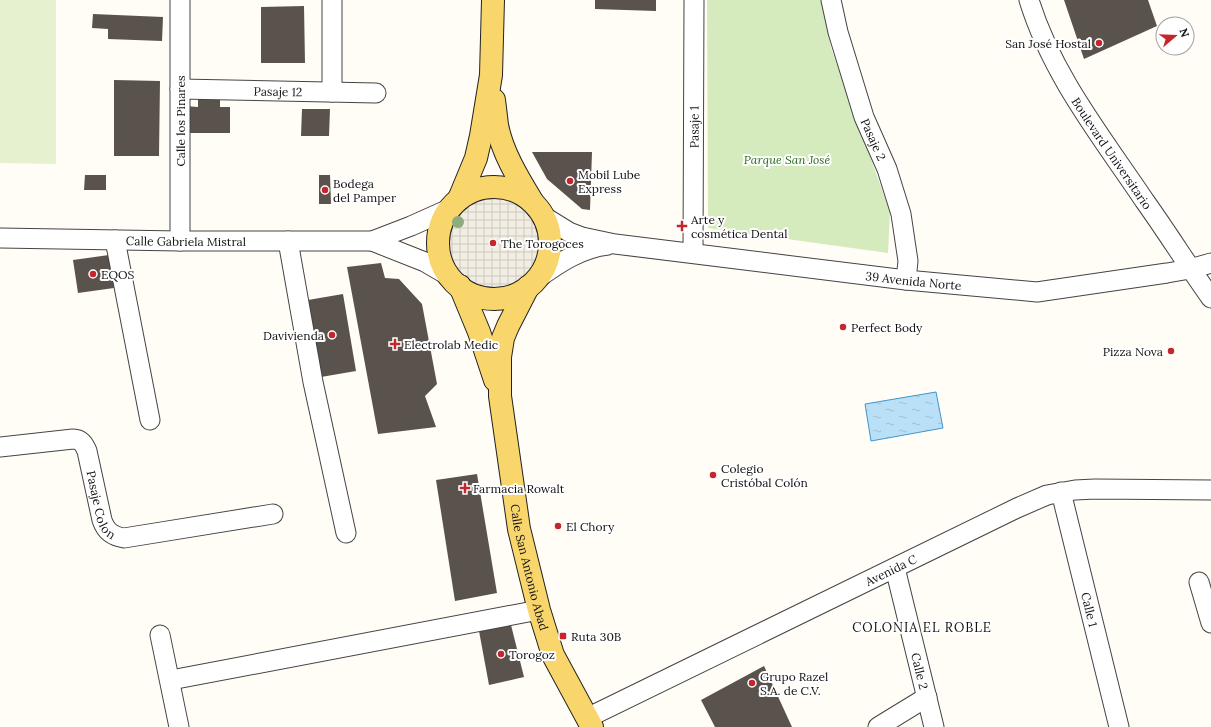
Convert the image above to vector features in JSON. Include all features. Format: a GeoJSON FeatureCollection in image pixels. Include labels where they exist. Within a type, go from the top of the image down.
{"type":"FeatureCollection","features":[{"type":"Feature","properties":{"kind":"main road"},"geometry":{"type":"LineString","coordinates":[[491,75],[497,126],[502,140],[516,174],[538,209],[549,233],[549,250],[546,263],[533,282],[517,294],[491,299],[470,293],[454,281],[442,263],[439,245],[441,226],[454,204],[476,158],[481,136],[491,75],[493,0]]}},
{"type":"Feature","properties":{"kind":"main road"},"geometry":{"type":"LineString","coordinates":[[454,204],[476,190],[494,187],[512,190],[525,197],[538,209]]}},
{"type":"Feature","properties":{"kind":"main road","name":"Calle San Antonio Abad"},"geometry":{"type":"LineString","coordinates":[[454,281],[479,332],[500,396]]}},
{"type":"Feature","properties":{"kind":"main road","name":"Calle San Antonio Abad"},"geometry":{"type":"LineString","coordinates":[[533,282],[514,314],[503,338],[500,357],[500,396],[519,529],[539,610],[553,655],[590,722]]}},
{"type":"Feature","properties":{"kind":"street","name":"Calle los Pinares"},"geometry":{"type":"LineString","coordinates":[[180,0],[180,241]]}},
{"type":"Feature","properties":{"kind":"street"},"geometry":{"type":"LineString","coordinates":[[332,0],[332,92]]}},
{"type":"Feature","properties":{"kind":"street","name":"Pasaje 1"},"geometry":{"type":"LineString","coordinates":[[693,253],[694,0]]}},
{"type":"Feature","properties":{"kind":"street","name":"Pasaje 2"},"geometry":{"type":"LineString","coordinates":[[831,0],[838,32],[864,117],[887,169],[901,214],[908,261],[906,280]]}},
{"type":"Feature","properties":{"kind":"street","name":"Boulevard Universitario"},"geometry":{"type":"LineString","coordinates":[[1029,0],[1049,52],[1071,92],[1098,134],[1211,298]]}},
{"type":"Feature","properties":{"kind":"street","name":"Pasaje 12"},"geometry":{"type":"LineString","coordinates":[[180,89],[376,93]]}},
{"type":"Feature","properties":{"kind":"street","name":"Calle Gabriela Mistral"},"geometry":{"type":"LineString","coordinates":[[0,238],[180,241],[372,241],[411,226],[454,204]]}},
{"type":"Feature","properties":{"kind":"street","name":"39 Avenida Norte"},"geometry":{"type":"LineString","coordinates":[[538,209],[569,232],[582,237],[615,244],[906,280],[1038,292],[1190,269],[1211,263]]}},
{"type":"Feature","properties":{"kind":"street"},"geometry":{"type":"LineString","coordinates":[[115,240],[150,420]]}},
{"type":"Feature","properties":{"kind":"street"},"geometry":{"type":"LineString","coordinates":[[288,241],[313,382],[346,533]]}},
{"type":"Feature","properties":{"kind":"street","name":"Calle Gabriela Mistral"},"geometry":{"type":"LineString","coordinates":[[372,241],[424,262],[454,281]]}},
{"type":"Feature","properties":{"kind":"street","name":"39 Avenida Norte"},"geometry":{"type":"LineString","coordinates":[[533,282],[557,264],[577,253],[594,246],[615,244]]}},
{"type":"Feature","properties":{"kind":"street","name":"Pasaje Colon"},"geometry":{"type":"LineString","coordinates":[[0,447],[73,439],[82,441],[87,451],[102,520],[107,531],[118,537],[124,538],[274,514]]}},
{"type":"Feature","properties":{"kind":"street","name":"Avenida C"},"geometry":{"type":"LineString","coordinates":[[590,722],[1033,500],[1061,492],[1095,488],[1211,490]]}},
{"type":"Feature","properties":{"kind":"street","name":"Calle 1"},"geometry":{"type":"LineString","coordinates":[[1061,492],[1120,727]]}},
{"type":"Feature","properties":{"kind":"street","name":"Calle 2"},"geometry":{"type":"LineString","coordinates":[[895,568],[934,727]]}},
{"type":"Feature","properties":{"kind":"street"},"geometry":{"type":"LineString","coordinates":[[1199,582],[1211,623]]}},
{"type":"Feature","properties":{"kind":"street"},"geometry":{"type":"LineString","coordinates":[[170,680],[539,610]]}},
{"type":"Feature","properties":{"kind":"street"},"geometry":{"type":"LineString","coordinates":[[160,635],[179,727]]}},
{"type":"Feature","properties":{"kind":"street"},"geometry":{"type":"LineString","coordinates":[[878,727],[927,697]]}},
{"type":"Feature","properties":{"kind":"green space"},"geometry":{"type":"Polygon","coordinates":[[[0,0],[56,0],[56,164],[0,163],[0,0]]]}},
{"type":"Feature","properties":{"kind":"green space","name":"Parque San José"},"geometry":{"type":"Polygon","coordinates":[[[707,0],[822,0],[831,48],[890,212],[888,253],[708,228],[707,0]]]}},
{"type":"Feature","properties":{"kind":"shaded area"},"geometry":{"type":"Polygon","coordinates":[[[494,188],[515,192],[533,204],[545,222],[549,243],[545,264],[533,282],[515,294],[494,298],[473,294],[455,282],[443,264],[439,243],[443,222],[455,204],[473,192],[494,188]]]}},
{"type":"Feature","properties":{"kind":"water"},"geometry":{"type":"Polygon","coordinates":[[[936,392],[943,428],[871,441],[865,404],[936,392]]]}},
{"type":"Feature","properties":{"kind":"building"},"geometry":{"type":"Polygon","coordinates":[[[595,0],[656,0],[656,11],[595,9],[595,0]]]}},
{"type":"Feature","properties":{"kind":"building","name":"San José Hostal"},"geometry":{"type":"Polygon","coordinates":[[[1064,0],[1148,0],[1155,20],[1155,27],[1084,59],[1064,0]]]}},
{"type":"Feature","properties":{"kind":"building"},"geometry":{"type":"Polygon","coordinates":[[[304,6],[305,63],[261,63],[261,7],[304,6]]]}},
{"type":"Feature","properties":{"kind":"building"},"geometry":{"type":"Polygon","coordinates":[[[93,14],[163,17],[162,41],[108,39],[108,29],[92,28],[93,14]]]}},
{"type":"Feature","properties":{"kind":"building"},"geometry":{"type":"Polygon","coordinates":[[[114,80],[160,81],[159,156],[114,156],[114,80]]]}},
{"type":"Feature","properties":{"kind":"building"},"geometry":{"type":"Polygon","coordinates":[[[198,97],[220,98],[220,107],[230,107],[230,133],[185,133],[185,106],[198,107],[198,97]]]}},
{"type":"Feature","properties":{"kind":"building"},"geometry":{"type":"Polygon","coordinates":[[[302,109],[330,109],[329,136],[301,136],[302,109]]]}},
{"type":"Feature","properties":{"kind":"building","name":"Mobil Lube Express"},"geometry":{"type":"Polygon","coordinates":[[[532,152],[592,152],[590,210],[582,209],[547,179],[532,152]]]}},
{"type":"Feature","properties":{"kind":"building"},"geometry":{"type":"Polygon","coordinates":[[[85,175],[106,175],[106,190],[84,190],[85,175]]]}},
{"type":"Feature","properties":{"kind":"building","name":"Bodega del Pamper"},"geometry":{"type":"Polygon","coordinates":[[[319,175],[330,175],[331,204],[319,204],[319,175]]]}},
{"type":"Feature","properties":{"kind":"building","name":"EQOS"},"geometry":{"type":"Polygon","coordinates":[[[109,255],[114,288],[78,293],[73,260],[109,255]]]}},
{"type":"Feature","properties":{"kind":"building","name":"Electrolab Medic"},"geometry":{"type":"Polygon","coordinates":[[[381,263],[385,278],[399,279],[422,304],[437,384],[425,396],[436,427],[378,434],[347,267],[381,263]]]}},
{"type":"Feature","properties":{"kind":"building","name":"Davivienda"},"geometry":{"type":"Polygon","coordinates":[[[343,294],[356,371],[321,377],[308,300],[343,294]]]}},
{"type":"Feature","properties":{"kind":"building"},"geometry":{"type":"Polygon","coordinates":[[[477,474],[497,593],[455,601],[436,480],[477,474]]]}},
{"type":"Feature","properties":{"kind":"building","name":"Torogoz"},"geometry":{"type":"Polygon","coordinates":[[[511,625],[524,677],[489,685],[479,631],[511,625]]]}},
{"type":"Feature","properties":{"kind":"building","name":"Grupo Razel S.A. de C.V."},"geometry":{"type":"Polygon","coordinates":[[[764,666],[792,727],[715,727],[701,700],[764,666]]]}},
{"type":"Feature","properties":{"kind":"place","name":"San José Hostal"},"geometry":{"type":"Point","coordinates":[1099,43]}},
{"type":"Feature","properties":{"kind":"place","name":"Mobil Lube Express"},"geometry":{"type":"Point","coordinates":[570,181]}},
{"type":"Feature","properties":{"kind":"place","name":"Bodega del Pamper"},"geometry":{"type":"Point","coordinates":[325,190]}},
{"type":"Feature","properties":{"kind":"place","name":"Arte y cosmética Dental"},"geometry":{"type":"Point","coordinates":[682,226]}},
{"type":"Feature","properties":{"kind":"place","name":"The Torogoces"},"geometry":{"type":"Point","coordinates":[493,243]}},
{"type":"Feature","properties":{"kind":"place","name":"EQOS"},"geometry":{"type":"Point","coordinates":[93,274]}},
{"type":"Feature","properties":{"kind":"place","name":"Perfect Body"},"geometry":{"type":"Point","coordinates":[843,327]}},
{"type":"Feature","properties":{"kind":"place","name":"Davivienda"},"geometry":{"type":"Point","coordinates":[332,335]}},
{"type":"Feature","properties":{"kind":"place","name":"Electrolab Medic"},"geometry":{"type":"Point","coordinates":[395,344]}},
{"type":"Feature","properties":{"kind":"place","name":"Pizza Nova"},"geometry":{"type":"Point","coordinates":[1171,351]}},
{"type":"Feature","properties":{"kind":"place","name":"Colegio Cristóbal Colón"},"geometry":{"type":"Point","coordinates":[713,475]}},
{"type":"Feature","properties":{"kind":"place","name":"Farmacia Rowalt"},"geometry":{"type":"Point","coordinates":[465,488]}},
{"type":"Feature","properties":{"kind":"place","name":"El Chory"},"geometry":{"type":"Point","coordinates":[558,526]}},
{"type":"Feature","properties":{"kind":"place","name":"Ruta 30B"},"geometry":{"type":"Point","coordinates":[563,636]}},
{"type":"Feature","properties":{"kind":"place","name":"Torogoz"},"geometry":{"type":"Point","coordinates":[501,654]}},
{"type":"Feature","properties":{"kind":"place","name":"Grupo Razel S.A. de C.V."},"geometry":{"type":"Point","coordinates":[752,683]}},
{"type":"Feature","properties":{"kind":"district","name":"COLONIA EL ROBLE"},"geometry":{"type":"Point","coordinates":[922,627]}}]}
